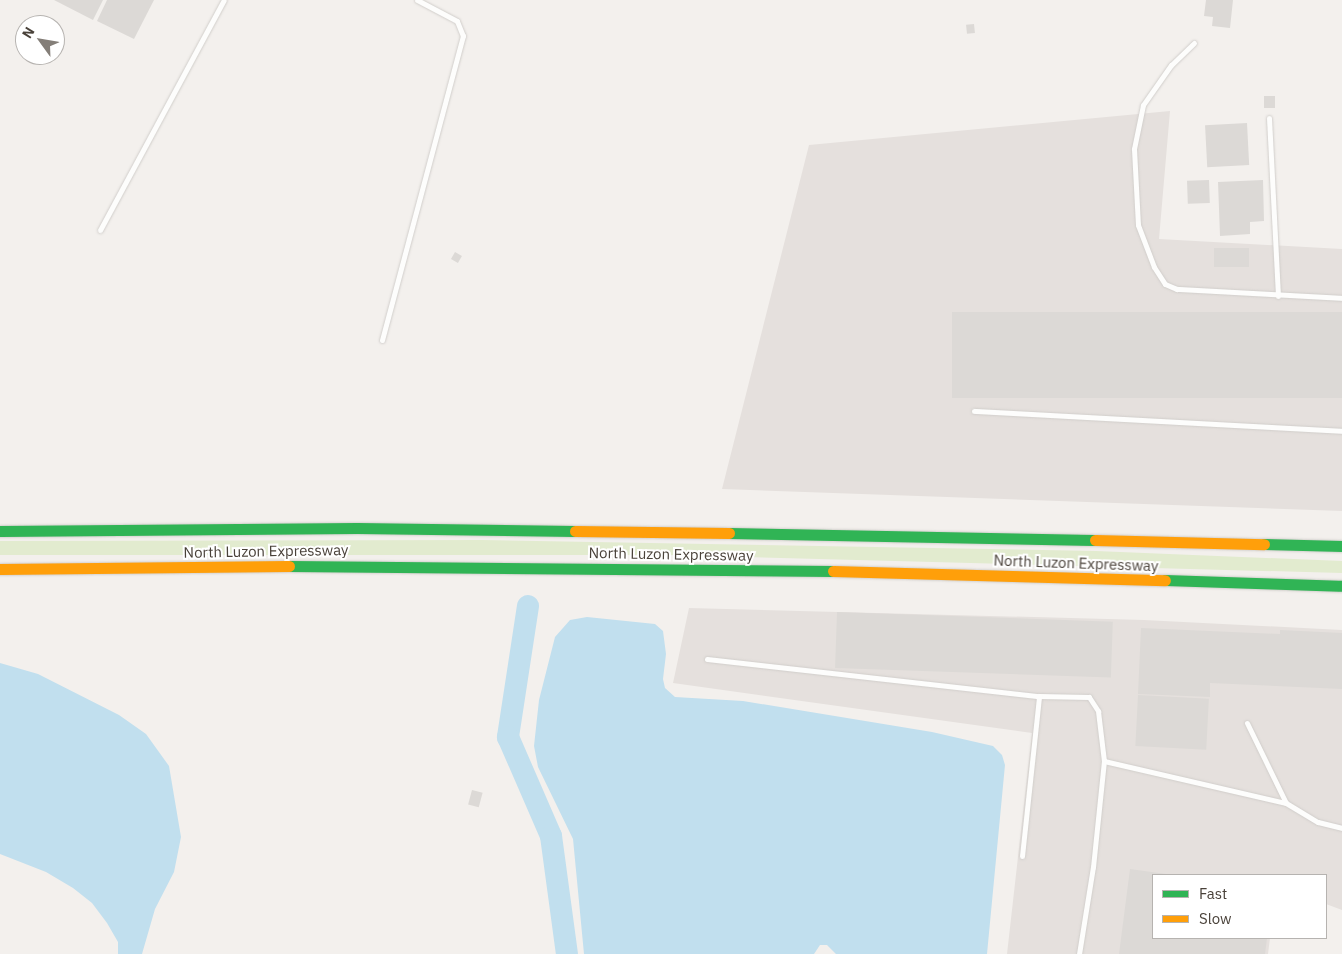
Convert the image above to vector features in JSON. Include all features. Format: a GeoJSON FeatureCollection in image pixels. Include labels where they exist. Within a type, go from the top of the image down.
{"type":"FeatureCollection","features":[{"type":"Feature","properties":{"kind":"highway","name":"North Luzon Expressway"},"geometry":{"type":"LineString","coordinates":[[0,531],[357,528],[907,535],[1342,546]]}},
{"type":"Feature","properties":{"kind":"highway","name":"North Luzon Expressway"},"geometry":{"type":"LineString","coordinates":[[0,569],[357,565],[909,572],[1342,586]]}},
{"type":"Feature","properties":{"kind":"highway"},"geometry":{"type":"LineString","coordinates":[[1314,585],[1342,592]]}},
{"type":"Feature","properties":{"kind":"lane"},"geometry":{"type":"LineString","coordinates":[[100,230],[224,0]]}},
{"type":"Feature","properties":{"kind":"lane"},"geometry":{"type":"LineString","coordinates":[[382,340],[463,36],[457,21],[417,0]]}},
{"type":"Feature","properties":{"kind":"lane"},"geometry":{"type":"LineString","coordinates":[[1194,43],[1171,65],[1143,105],[1134,149],[1138,225],[1154,267],[1164,284],[1177,289],[1342,298]]}},
{"type":"Feature","properties":{"kind":"lane"},"geometry":{"type":"LineString","coordinates":[[1269,118],[1278,296]]}},
{"type":"Feature","properties":{"kind":"lane"},"geometry":{"type":"LineString","coordinates":[[974,411],[1342,431]]}},
{"type":"Feature","properties":{"kind":"lane"},"geometry":{"type":"LineString","coordinates":[[707,659],[1039,696],[1089,697],[1098,711],[1104,761],[1093,867],[1079,954]]}},
{"type":"Feature","properties":{"kind":"lane"},"geometry":{"type":"LineString","coordinates":[[1022,856],[1039,696]]}},
{"type":"Feature","properties":{"kind":"lane"},"geometry":{"type":"LineString","coordinates":[[1247,723],[1286,803]]}},
{"type":"Feature","properties":{"kind":"lane"},"geometry":{"type":"LineString","coordinates":[[1104,761],[1286,803],[1318,822],[1342,828]]}},
{"type":"Feature","properties":{"kind":"shaded area"},"geometry":{"type":"Polygon","coordinates":[[[1170,111],[1159,239],[1342,249],[1342,511],[722,489],[809,145],[1170,111]]]}},
{"type":"Feature","properties":{"kind":"shaded area"},"geometry":{"type":"Polygon","coordinates":[[[689,608],[1144,620],[1342,630],[1342,910],[1327,904],[1327,874],[1152,874],[1152,939],[1270,939],[1268,954],[1007,954],[1032,733],[673,683],[689,608]]]}},
{"type":"Feature","properties":{"kind":"green space"},"geometry":{"type":"Polygon","coordinates":[[[482,540],[1096,551],[1342,561],[1342,573],[670,555],[0,555],[0,541],[482,540]]]}},
{"type":"Feature","properties":{"kind":"water"},"geometry":{"type":"Polygon","coordinates":[[[587,617],[655,624],[663,631],[666,654],[663,679],[665,688],[675,697],[743,701],[932,732],[993,746],[1002,755],[1005,765],[987,954],[836,954],[827,945],[820,945],[814,954],[584,954],[573,839],[538,767],[534,746],[539,700],[555,637],[570,620],[587,617]]]}},
{"type":"Feature","properties":{"kind":"water"},"geometry":{"type":"Polygon","coordinates":[[[0,663],[38,674],[119,715],[146,734],[169,766],[181,837],[174,872],[155,909],[142,954],[118,954],[118,942],[107,923],[92,903],[73,888],[46,872],[0,854],[0,663]]]}},
{"type":"Feature","properties":{"kind":"building"},"geometry":{"type":"Polygon","coordinates":[[[54,0],[103,0],[93,20],[54,0]]]}},
{"type":"Feature","properties":{"kind":"building"},"geometry":{"type":"Polygon","coordinates":[[[107,0],[154,0],[134,39],[97,21],[107,0]]]}},
{"type":"Feature","properties":{"kind":"building"},"geometry":{"type":"Polygon","coordinates":[[[1206,0],[1233,0],[1230,28],[1212,26],[1213,17],[1204,16],[1206,0]]]}},
{"type":"Feature","properties":{"kind":"building"},"geometry":{"type":"Polygon","coordinates":[[[974,24],[975,33],[967,34],[966,25],[974,24]]]}},
{"type":"Feature","properties":{"kind":"building"},"geometry":{"type":"Polygon","coordinates":[[[1264,96],[1275,96],[1275,108],[1264,108],[1264,96]]]}},
{"type":"Feature","properties":{"kind":"building"},"geometry":{"type":"Polygon","coordinates":[[[1247,123],[1249,165],[1207,167],[1205,125],[1247,123]]]}},
{"type":"Feature","properties":{"kind":"building"},"geometry":{"type":"Polygon","coordinates":[[[1209,180],[1210,203],[1188,204],[1187,181],[1209,180]]]}},
{"type":"Feature","properties":{"kind":"building"},"geometry":{"type":"Polygon","coordinates":[[[1263,180],[1264,221],[1250,222],[1250,234],[1220,236],[1218,182],[1263,180]]]}},
{"type":"Feature","properties":{"kind":"building"},"geometry":{"type":"Polygon","coordinates":[[[1214,248],[1249,248],[1249,267],[1214,267],[1214,248]]]}},
{"type":"Feature","properties":{"kind":"building"},"geometry":{"type":"Polygon","coordinates":[[[455,252],[462,256],[458,263],[451,259],[455,252]]]}},
{"type":"Feature","properties":{"kind":"building"},"geometry":{"type":"Polygon","coordinates":[[[952,312],[1342,312],[1342,398],[952,398],[952,312]]]}},
{"type":"Feature","properties":{"kind":"building"},"geometry":{"type":"Polygon","coordinates":[[[837,612],[1113,622],[1111,678],[835,668],[837,612]]]}},
{"type":"Feature","properties":{"kind":"building"},"geometry":{"type":"Polygon","coordinates":[[[1141,628],[1280,634],[1280,630],[1342,633],[1342,689],[1210,683],[1210,697],[1138,694],[1141,628]]]}},
{"type":"Feature","properties":{"kind":"building"},"geometry":{"type":"Polygon","coordinates":[[[1138,695],[1209,699],[1206,750],[1135,746],[1138,695]]]}},
{"type":"Feature","properties":{"kind":"building"},"geometry":{"type":"Polygon","coordinates":[[[472,790],[483,793],[479,807],[468,804],[472,790]]]}},
{"type":"Feature","properties":{"kind":"building"},"geometry":{"type":"Polygon","coordinates":[[[1130,869],[1166,874],[1152,874],[1152,939],[1267,939],[1265,954],[1119,954],[1130,869]]]}},
{"type":"Feature","properties":{"kind":"waterway"},"geometry":{"type":"LineString","coordinates":[[528,606],[508,737],[551,836],[567,954]]}},
{"type":"Feature","properties":{"kind":"traffic: fast"},"geometry":{"type":"LineString","coordinates":[[0,531],[357,528],[575,531]]}},
{"type":"Feature","properties":{"kind":"traffic: fast"},"geometry":{"type":"LineString","coordinates":[[729,533],[1095,540]]}},
{"type":"Feature","properties":{"kind":"traffic: fast"},"geometry":{"type":"LineString","coordinates":[[1264,544],[1342,546]]}},
{"type":"Feature","properties":{"kind":"traffic: fast"},"geometry":{"type":"LineString","coordinates":[[289,566],[833,571]]}},
{"type":"Feature","properties":{"kind":"traffic: fast"},"geometry":{"type":"LineString","coordinates":[[1165,580],[1342,586]]}},
{"type":"Feature","properties":{"kind":"traffic: slow"},"geometry":{"type":"LineString","coordinates":[[575,531],[729,533]]}},
{"type":"Feature","properties":{"kind":"traffic: slow"},"geometry":{"type":"LineString","coordinates":[[1095,540],[1264,544]]}},
{"type":"Feature","properties":{"kind":"traffic: slow"},"geometry":{"type":"LineString","coordinates":[[0,569],[289,566]]}},
{"type":"Feature","properties":{"kind":"traffic: slow"},"geometry":{"type":"LineString","coordinates":[[833,571],[1165,580]]}}]}
